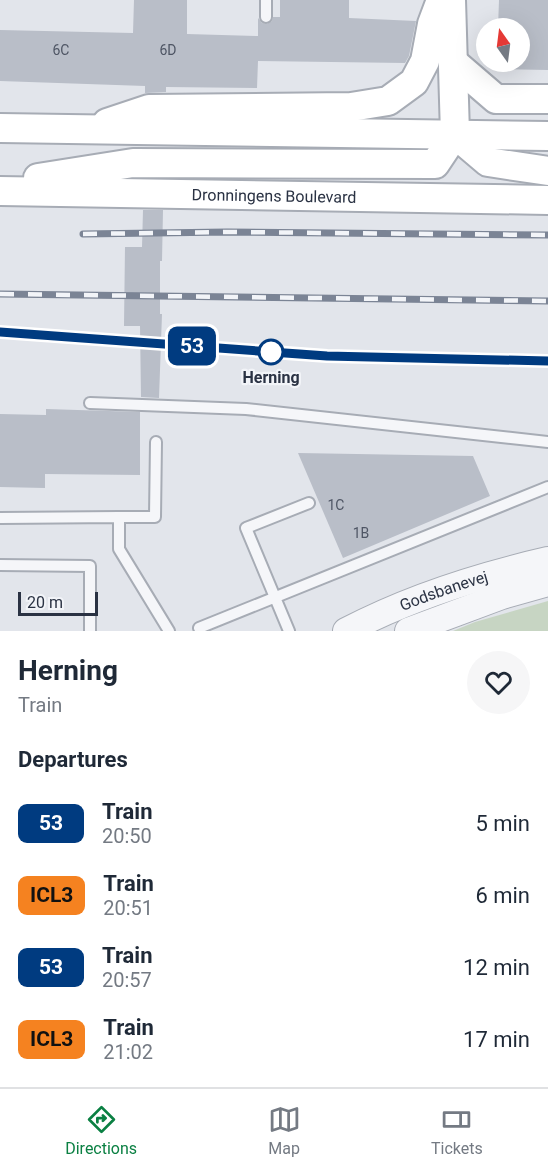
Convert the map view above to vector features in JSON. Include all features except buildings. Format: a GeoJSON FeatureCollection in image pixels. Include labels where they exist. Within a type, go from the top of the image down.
{"type":"FeatureCollection","features":[{"type":"Feature","properties":{"kind":"main road"},"geometry":{"type":"LineString","coordinates":[[87,130],[149,109],[351,107],[388,100],[414,82],[425,61],[432,24],[441,0]]}},
{"type":"Feature","properties":{"kind":"main road"},"geometry":{"type":"LineString","coordinates":[[0,184],[133,163],[435,164],[455,134],[451,0]]}},
{"type":"Feature","properties":{"kind":"main road"},"geometry":{"type":"LineString","coordinates":[[453,62],[496,99],[548,99]]}},
{"type":"Feature","properties":{"kind":"main road"},"geometry":{"type":"LineString","coordinates":[[0,128],[548,136]]}},
{"type":"Feature","properties":{"kind":"main road"},"geometry":{"type":"LineString","coordinates":[[455,134],[488,162],[548,171]]}},
{"type":"Feature","properties":{"kind":"main road","name":"Dronningens Boulevard"},"geometry":{"type":"LineString","coordinates":[[0,191],[548,200]]}},
{"type":"Feature","properties":{"kind":"street","name":"Godsbanevej"},"geometry":{"type":"LineString","coordinates":[[346,631],[419,598],[496,572],[548,560]]}},
{"type":"Feature","properties":{"kind":"street","name":"Godsbanevej"},"geometry":{"type":"LineString","coordinates":[[408,631],[502,596],[548,583]]}},
{"type":"Feature","properties":{"kind":"lane"},"geometry":{"type":"LineString","coordinates":[[266,0],[266,17]]}},
{"type":"Feature","properties":{"kind":"lane"},"geometry":{"type":"LineString","coordinates":[[90,403],[246,409],[548,442]]}},
{"type":"Feature","properties":{"kind":"lane"},"geometry":{"type":"LineString","coordinates":[[0,518],[155,517],[156,442]]}},
{"type":"Feature","properties":{"kind":"lane"},"geometry":{"type":"LineString","coordinates":[[199,628],[548,487]]}},
{"type":"Feature","properties":{"kind":"lane"},"geometry":{"type":"LineString","coordinates":[[289,631],[246,528],[309,503]]}},
{"type":"Feature","properties":{"kind":"lane"},"geometry":{"type":"LineString","coordinates":[[119,517],[119,549],[169,631]]}},
{"type":"Feature","properties":{"kind":"lane"},"geometry":{"type":"LineString","coordinates":[[0,565],[90,566],[90,631]]}},
{"type":"Feature","properties":{"kind":"green space"},"geometry":{"type":"Polygon","coordinates":[[[548,601],[548,631],[453,631],[475,622],[548,601]]]}},
{"type":"Feature","properties":{"kind":"railway"},"geometry":{"type":"LineString","coordinates":[[83,234],[227,232],[548,235]]}},
{"type":"Feature","properties":{"kind":"railway"},"geometry":{"type":"LineString","coordinates":[[0,294],[548,301]]}},
{"type":"Feature","properties":{"kind":"railway"},"geometry":{"type":"LineString","coordinates":[[0,332],[327,356],[548,361]]}},
{"type":"Feature","properties":{"kind":"train","name":"53"},"geometry":{"type":"LineString","coordinates":[[0,332],[327,356],[548,361]]}},
{"type":"Feature","properties":{"kind":"place","name":"Herning"},"geometry":{"type":"Point","coordinates":[271,352]}}]}
